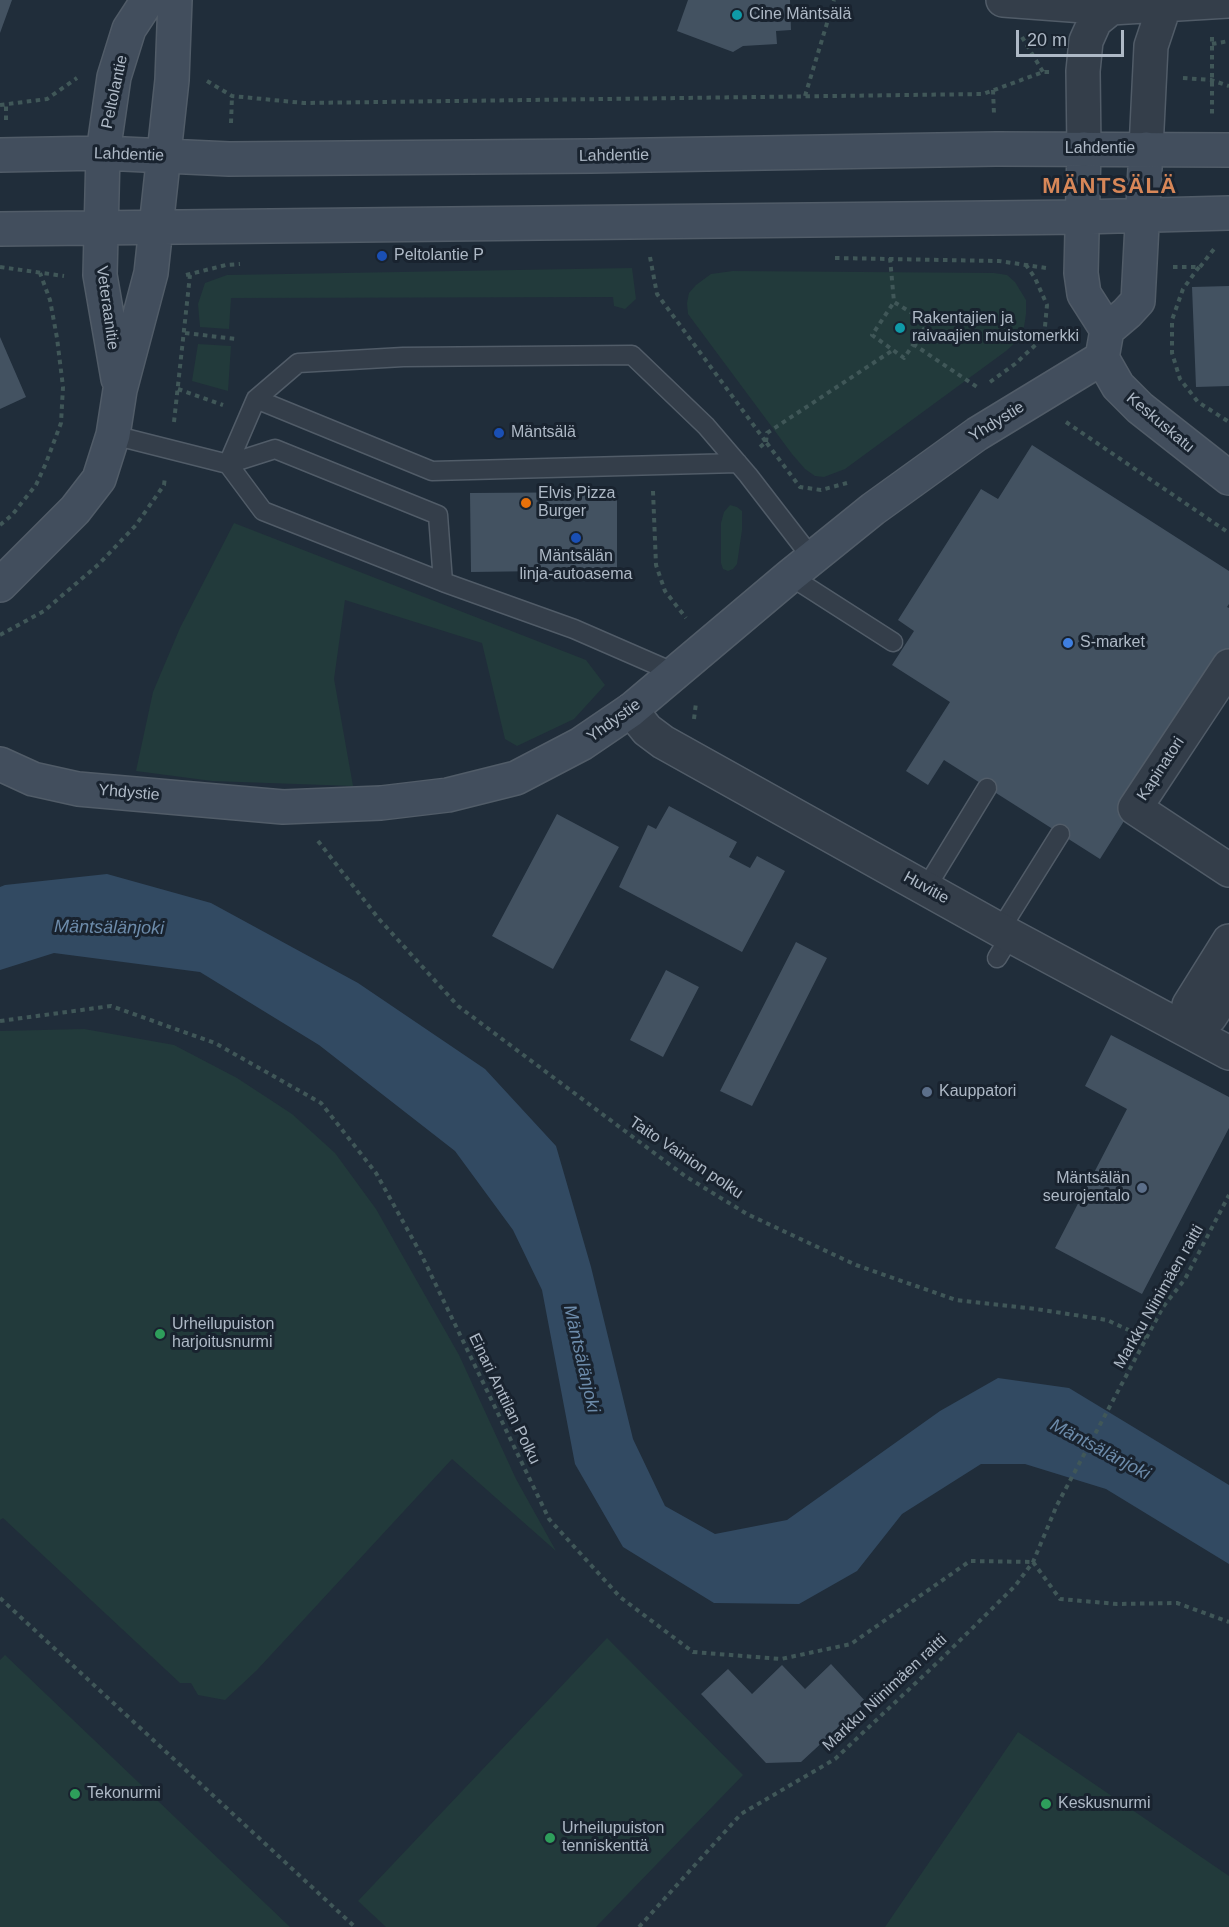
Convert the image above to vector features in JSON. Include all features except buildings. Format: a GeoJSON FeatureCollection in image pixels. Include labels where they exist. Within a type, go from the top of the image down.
{"type":"FeatureCollection","features":[{"type":"Feature","properties":{"kind":"main road","name":"Peltolantie"},"geometry":{"type":"LineString","coordinates":[[103,153],[114,77],[129,29],[148,0]]}},
{"type":"Feature","properties":{"kind":"main road"},"geometry":{"type":"LineString","coordinates":[[164,156],[172,80],[175,0]]}},
{"type":"Feature","properties":{"kind":"main road","name":"Lahdentie"},"geometry":{"type":"LineString","coordinates":[[0,155],[103,153],[241,159],[1146,148],[1229,150]]}},
{"type":"Feature","properties":{"kind":"main road","name":"Yhdystie"},"geometry":{"type":"LineString","coordinates":[[0,764],[33,779],[78,789],[283,807],[381,802],[448,795],[516,778],[581,744],[632,710],[873,509],[1104,344],[1136,304],[1146,148]]}},
{"type":"Feature","properties":{"kind":"main road"},"geometry":{"type":"LineString","coordinates":[[1084,149],[1081,273],[1084,294],[1104,344]]}},
{"type":"Feature","properties":{"kind":"main road","name":"Veteraanitie"},"geometry":{"type":"LineString","coordinates":[[103,153],[100,275],[120,390]]}},
{"type":"Feature","properties":{"kind":"main road","name":"Veteraanitie"},"geometry":{"type":"LineString","coordinates":[[0,585],[75,510],[99,479],[113,435],[120,390],[151,273],[164,156]]}},
{"type":"Feature","properties":{"kind":"main road"},"geometry":{"type":"LineString","coordinates":[[0,230],[156,226],[227,228],[1081,217],[1229,213]]}},
{"type":"Feature","properties":{"kind":"main road","name":"Keskuskatu"},"geometry":{"type":"LineString","coordinates":[[1104,344],[1118,386],[1140,408],[1229,478]]}},
{"type":"Feature","properties":{"kind":"street"},"geometry":{"type":"LineString","coordinates":[[1003,0],[1111,8],[1229,1]]}},
{"type":"Feature","properties":{"kind":"street"},"geometry":{"type":"LineString","coordinates":[[1146,148],[1151,46],[1165,4]]}},
{"type":"Feature","properties":{"kind":"street"},"geometry":{"type":"LineString","coordinates":[[1084,149],[1083,71],[1086,41],[1095,21],[1111,8]]}},
{"type":"Feature","properties":{"kind":"street","name":"Kapinatori"},"geometry":{"type":"LineString","coordinates":[[1229,666],[1135,808],[1229,870]]}},
{"type":"Feature","properties":{"kind":"street","name":"Huvitie"},"geometry":{"type":"LineString","coordinates":[[632,710],[646,730],[663,742],[926,888],[1003,941],[1229,1053]]}},
{"type":"Feature","properties":{"kind":"street"},"geometry":{"type":"LineString","coordinates":[[1229,941],[1189,1005],[1210,1017],[1229,988]]}},
{"type":"Feature","properties":{"kind":"lane"},"geometry":{"type":"LineString","coordinates":[[228,464],[256,399],[298,363],[402,357],[632,355],[705,426],[738,464],[801,567],[893,642]]}},
{"type":"Feature","properties":{"kind":"lane"},"geometry":{"type":"LineString","coordinates":[[256,399],[432,471],[738,464]]}},
{"type":"Feature","properties":{"kind":"lane"},"geometry":{"type":"LineString","coordinates":[[113,435],[228,464],[275,449],[438,515],[442,582]]}},
{"type":"Feature","properties":{"kind":"lane"},"geometry":{"type":"LineString","coordinates":[[228,464],[263,511],[442,582],[574,629],[675,673]]}},
{"type":"Feature","properties":{"kind":"lane"},"geometry":{"type":"LineString","coordinates":[[926,888],[987,788]]}},
{"type":"Feature","properties":{"kind":"lane"},"geometry":{"type":"LineString","coordinates":[[1003,941],[1060,834]]}},
{"type":"Feature","properties":{"kind":"path"},"geometry":{"type":"LineString","coordinates":[[805,96],[834,0]]}},
{"type":"Feature","properties":{"kind":"path"},"geometry":{"type":"LineString","coordinates":[[1212,44],[1229,41]]}},
{"type":"Feature","properties":{"kind":"path"},"geometry":{"type":"LineString","coordinates":[[172,80],[206,80],[232,96],[304,103],[983,94],[1043,72],[1083,71]]}},
{"type":"Feature","properties":{"kind":"path"},"geometry":{"type":"LineString","coordinates":[[1149,76],[1211,80],[1229,86]]}},
{"type":"Feature","properties":{"kind":"path"},"geometry":{"type":"LineString","coordinates":[[0,105],[46,99],[77,78],[114,77]]}},
{"type":"Feature","properties":{"kind":"path"},"geometry":{"type":"LineString","coordinates":[[1222,249],[1214,249],[1183,289],[1172,320],[1172,353],[1180,379],[1198,402],[1229,422]]}},
{"type":"Feature","properties":{"kind":"path"},"geometry":{"type":"LineString","coordinates":[[639,257],[662,257]]}},
{"type":"Feature","properties":{"kind":"path"},"geometry":{"type":"LineString","coordinates":[[650,257],[657,294],[766,442],[767,433],[892,350]]}},
{"type":"Feature","properties":{"kind":"path"},"geometry":{"type":"LineString","coordinates":[[833,258],[999,261],[1081,273]]}},
{"type":"Feature","properties":{"kind":"path"},"geometry":{"type":"LineString","coordinates":[[890,258],[894,302],[872,335],[904,358],[928,323],[894,302]]}},
{"type":"Feature","properties":{"kind":"path"},"geometry":{"type":"LineString","coordinates":[[151,273],[190,275],[226,265],[248,264]]}},
{"type":"Feature","properties":{"kind":"path"},"geometry":{"type":"LineString","coordinates":[[0,267],[62,276],[100,275]]}},
{"type":"Feature","properties":{"kind":"path"},"geometry":{"type":"LineString","coordinates":[[1140,267],[1200,267]]}},
{"type":"Feature","properties":{"kind":"path"},"geometry":{"type":"LineString","coordinates":[[0,525],[12,515],[36,485],[61,423],[63,387],[57,338],[50,300],[40,273]]}},
{"type":"Feature","properties":{"kind":"path"},"geometry":{"type":"LineString","coordinates":[[185,333],[236,339]]}},
{"type":"Feature","properties":{"kind":"path"},"geometry":{"type":"LineString","coordinates":[[913,344],[980,389]]}},
{"type":"Feature","properties":{"kind":"path"},"geometry":{"type":"LineString","coordinates":[[653,484],[656,565],[665,591],[708,646]]}},
{"type":"Feature","properties":{"kind":"path","name":"Taito Vainion polku"},"geometry":{"type":"LineString","coordinates":[[316,838],[379,919],[458,1006],[685,1176],[747,1214],[856,1264],[956,1300],[1107,1320],[1148,1339]]}},
{"type":"Feature","properties":{"kind":"path","name":"Einari Anttilan Polku"},"geometry":{"type":"LineString","coordinates":[[0,1021],[111,1006],[215,1043],[321,1103],[376,1173],[421,1254],[549,1519],[620,1597],[693,1652],[781,1659],[851,1644],[970,1561],[1033,1562]]}},
{"type":"Feature","properties":{"kind":"path","name":"Markku Niinimäen raitti"},"geometry":{"type":"LineString","coordinates":[[639,1927],[741,1814],[835,1759],[1007,1594],[1033,1562],[1057,1505],[1148,1339],[1163,1307],[1185,1280],[1229,1195]]}},
{"type":"Feature","properties":{"kind":"path"},"geometry":{"type":"LineString","coordinates":[[1033,1562],[1060,1599],[1117,1604],[1177,1603],[1229,1622]]}},
{"type":"Feature","properties":{"kind":"path"},"geometry":{"type":"LineString","coordinates":[[0,1598],[355,1927]]}},
{"type":"Feature","properties":{"kind":"green space"},"geometry":{"type":"Polygon","coordinates":[[[632,268],[636,299],[625,309],[614,306],[613,297],[231,298],[229,329],[200,327],[198,304],[205,283],[227,275],[632,268]]]}},
{"type":"Feature","properties":{"kind":"green space"},"geometry":{"type":"Polygon","coordinates":[[[733,271],[994,273],[1007,275],[1015,282],[1026,300],[1024,327],[1016,342],[1006,351],[845,469],[824,477],[815,476],[805,469],[792,454],[688,314],[689,293],[696,285],[711,274],[733,271]]]}},
{"type":"Feature","properties":{"kind":"green space"},"geometry":{"type":"Polygon","coordinates":[[[198,344],[231,346],[228,391],[192,381],[198,344]]]}},
{"type":"Feature","properties":{"kind":"green space"},"geometry":{"type":"Polygon","coordinates":[[[730,505],[742,511],[742,530],[737,564],[728,571],[723,569],[721,563],[721,523],[724,512],[730,505]]]}},
{"type":"Feature","properties":{"kind":"green space"},"geometry":{"type":"Polygon","coordinates":[[[234,523],[586,660],[605,685],[574,719],[517,746],[505,739],[482,643],[345,600],[334,679],[353,786],[212,781],[136,771],[153,692],[180,628],[234,523]]]}},
{"type":"Feature","properties":{"kind":"green space","name":"Urheilupuiston harjoitusnurmi"},"geometry":{"type":"Polygon","coordinates":[[[84,1029],[174,1045],[237,1078],[292,1114],[335,1153],[376,1209],[459,1355],[516,1479],[556,1551],[452,1459],[257,1670],[225,1700],[198,1695],[191,1683],[180,1683],[3,1518],[0,1520],[0,1031],[84,1029]]]}},
{"type":"Feature","properties":{"kind":"green space","name":"Urheilupuiston tenniskenttä"},"geometry":{"type":"Polygon","coordinates":[[[607,1638],[743,1775],[596,1927],[386,1927],[358,1901],[607,1638]]]}},
{"type":"Feature","properties":{"kind":"green space","name":"Tekonurmi"},"geometry":{"type":"Polygon","coordinates":[[[5,1655],[290,1927],[0,1927],[0,1660],[5,1655]]]}},
{"type":"Feature","properties":{"kind":"green space","name":"Keskusnurmi"},"geometry":{"type":"Polygon","coordinates":[[[1018,1732],[1229,1876],[1229,1927],[885,1927],[1018,1732]]]}},
{"type":"Feature","properties":{"kind":"water","name":"Mäntsälänjoki"},"geometry":{"type":"Polygon","coordinates":[[[107,874],[211,903],[358,983],[485,1069],[556,1146],[591,1267],[633,1439],[665,1506],[715,1534],[787,1520],[940,1411],[998,1378],[1069,1388],[1229,1485],[1229,1564],[1106,1489],[1025,1464],[981,1464],[902,1514],[857,1571],[799,1604],[714,1603],[623,1547],[575,1464],[542,1290],[513,1230],[455,1151],[319,1045],[200,972],[54,953],[0,970],[0,887],[107,874]]]}},
{"type":"Feature","properties":{"kind":"place","name":"Cine Mäntsälä"},"geometry":{"type":"Point","coordinates":[737,15]}},
{"type":"Feature","properties":{"kind":"place","name":"Peltolantie P"},"geometry":{"type":"Point","coordinates":[382,256]}},
{"type":"Feature","properties":{"kind":"place","name":"Rakentajien ja raivaajien muistomerkki"},"geometry":{"type":"Point","coordinates":[900,328]}},
{"type":"Feature","properties":{"kind":"place","name":"Mäntsälä"},"geometry":{"type":"Point","coordinates":[499,433]}},
{"type":"Feature","properties":{"kind":"place","name":"Elvis Pizza Burger"},"geometry":{"type":"Point","coordinates":[526,503]}},
{"type":"Feature","properties":{"kind":"place","name":"Mäntsälän linja-autoasema"},"geometry":{"type":"Point","coordinates":[576,538]}},
{"type":"Feature","properties":{"kind":"place","name":"S-market"},"geometry":{"type":"Point","coordinates":[1068,643]}},
{"type":"Feature","properties":{"kind":"place","name":"Kauppatori"},"geometry":{"type":"Point","coordinates":[927,1092]}},
{"type":"Feature","properties":{"kind":"place","name":"Mäntsälän seurojentalo"},"geometry":{"type":"Point","coordinates":[1142,1188]}},
{"type":"Feature","properties":{"kind":"place","name":"Urheilupuiston harjoitusnurmi"},"geometry":{"type":"Point","coordinates":[160,1334]}},
{"type":"Feature","properties":{"kind":"place","name":"Tekonurmi"},"geometry":{"type":"Point","coordinates":[75,1794]}},
{"type":"Feature","properties":{"kind":"place","name":"Keskusnurmi"},"geometry":{"type":"Point","coordinates":[1046,1804]}},
{"type":"Feature","properties":{"kind":"place","name":"Urheilupuiston tenniskenttä"},"geometry":{"type":"Point","coordinates":[550,1838]}},
{"type":"Feature","properties":{"kind":"district","name":"MÄNTSÄLÄ"},"geometry":{"type":"Point","coordinates":[1110,187]}}]}
